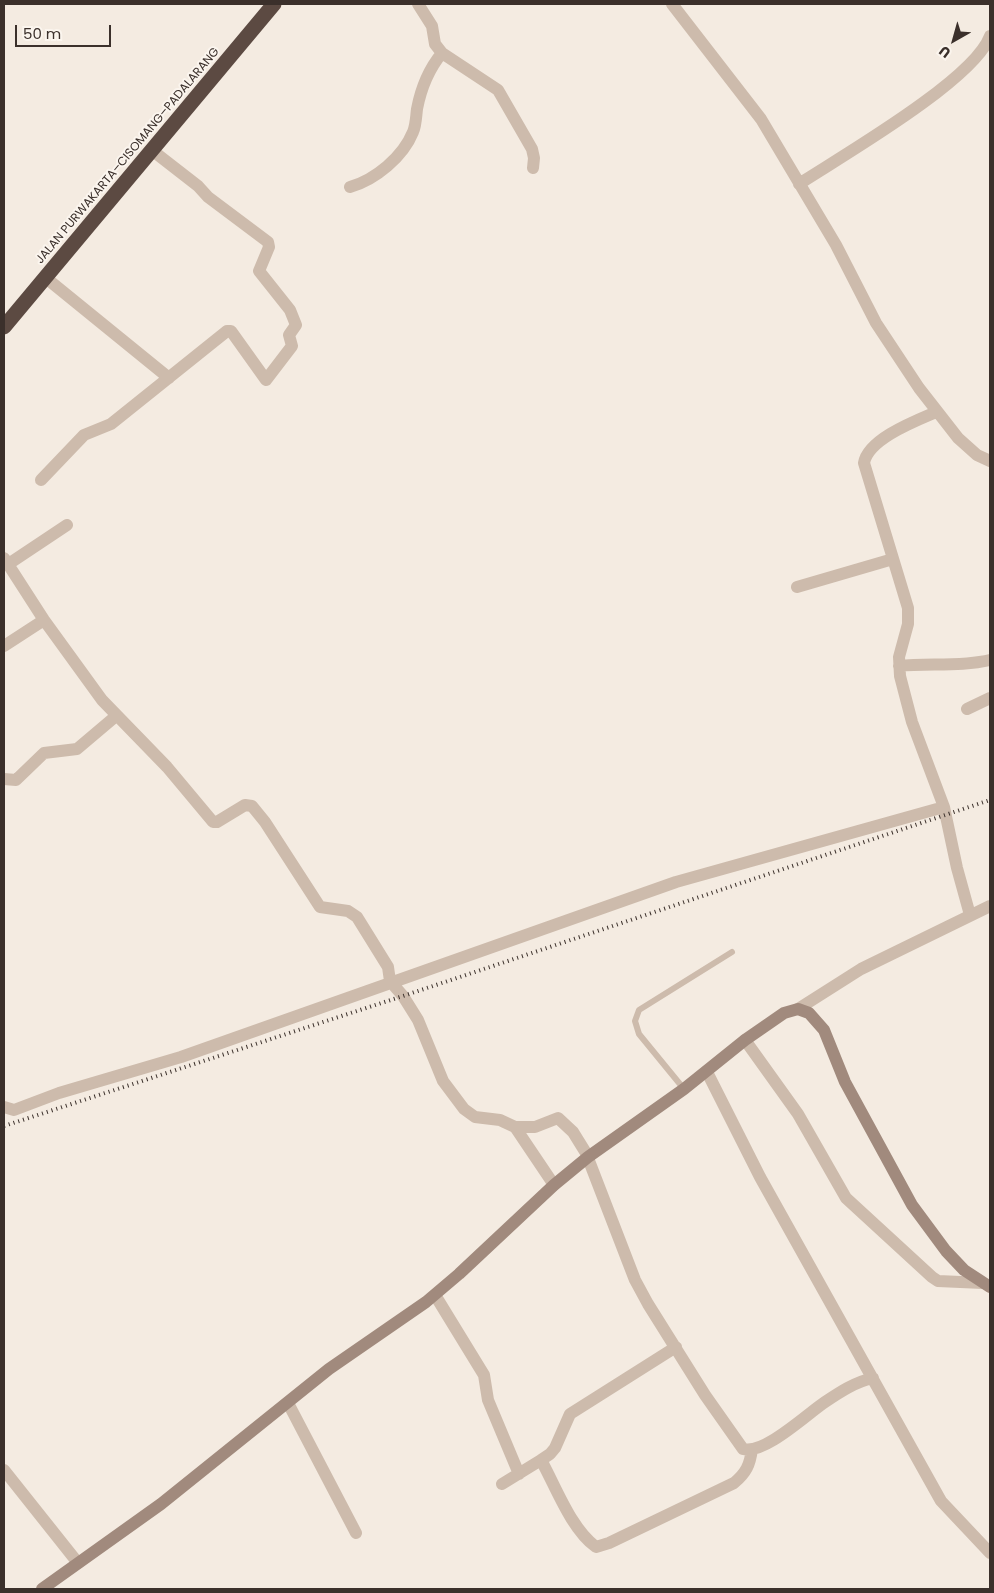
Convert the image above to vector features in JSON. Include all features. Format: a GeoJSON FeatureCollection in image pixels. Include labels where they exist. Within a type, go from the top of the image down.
{"type":"FeatureCollection","features":[{"type":"Feature","properties":{"kind":"highway","name":"JALAN PURWAKARTA–CISOMANG–PADALARANG"},"geometry":{"type":"LineString","coordinates":[[5,323],[46,278],[274,4]]}},
{"type":"Feature","properties":{"kind":"street"},"geometry":{"type":"LineString","coordinates":[[418,4],[432,26],[435,44],[442,53],[498,90],[532,149],[534,158],[533,168]]}},
{"type":"Feature","properties":{"kind":"street"},"geometry":{"type":"LineString","coordinates":[[672,4],[761,119],[836,246],[892,348],[936,412],[958,438],[977,455],[990,461]]}},
{"type":"Feature","properties":{"kind":"street"},"geometry":{"type":"LineString","coordinates":[[799,184],[948,84],[967,67],[988,43],[990,36]]}},
{"type":"Feature","properties":{"kind":"street"},"geometry":{"type":"LineString","coordinates":[[350,187],[363,184],[375,176],[408,142],[413,132],[425,79],[430,67],[442,53]]}},
{"type":"Feature","properties":{"kind":"street"},"geometry":{"type":"LineString","coordinates":[[41,480],[84,435],[111,424],[229,330],[267,380],[292,346],[289,335],[296,324],[290,310],[259,271],[269,247],[268,242],[208,197],[198,186],[153,151]]}},
{"type":"Feature","properties":{"kind":"street"},"geometry":{"type":"LineString","coordinates":[[46,278],[169,378]]}},
{"type":"Feature","properties":{"kind":"street"},"geometry":{"type":"LineString","coordinates":[[936,412],[890,435],[872,447],[866,454],[864,463],[908,608],[908,624],[899,657],[900,676],[912,722],[944,807],[970,915]]}},
{"type":"Feature","properties":{"kind":"street"},"geometry":{"type":"LineString","coordinates":[[67,525],[5,561],[44,620],[116,716],[167,767],[213,822],[217,822],[245,805],[252,806],[270,829],[320,907],[348,910],[357,916],[388,967],[390,982],[403,996],[418,1020],[443,1081],[459,1104],[475,1117],[500,1120],[516,1127],[530,1128],[558,1118],[573,1132],[588,1158],[635,1280],[705,1395],[744,1449],[752,1449],[766,1444],[845,1389],[862,1380],[873,1378]]}},
{"type":"Feature","properties":{"kind":"street"},"geometry":{"type":"LineString","coordinates":[[797,587],[893,559]]}},
{"type":"Feature","properties":{"kind":"street"},"geometry":{"type":"LineString","coordinates":[[4,646],[44,620]]}},
{"type":"Feature","properties":{"kind":"street"},"geometry":{"type":"LineString","coordinates":[[899,666],[927,663],[974,664],[990,660]]}},
{"type":"Feature","properties":{"kind":"street"},"geometry":{"type":"LineString","coordinates":[[967,709],[990,698]]}},
{"type":"Feature","properties":{"kind":"street"},"geometry":{"type":"LineString","coordinates":[[4,779],[16,780],[44,753],[76,749],[116,716]]}},
{"type":"Feature","properties":{"kind":"street"},"geometry":{"type":"LineString","coordinates":[[4,1107],[14,1110],[59,1093],[180,1057],[676,882],[944,807]]}},
{"type":"Feature","properties":{"kind":"street"},"geometry":{"type":"LineString","coordinates":[[42,1589],[161,1504],[329,1369],[435,1295],[554,1186],[588,1158],[707,1072],[773,1019],[798,1009],[861,969],[990,906]]}},
{"type":"Feature","properties":{"kind":"street"},"geometry":{"type":"LineString","coordinates":[[798,1009],[809,1014],[824,1030],[846,1082],[912,1205],[946,1251],[964,1270],[986,1285]]}},
{"type":"Feature","properties":{"kind":"street"},"geometry":{"type":"LineString","coordinates":[[745,1040],[798,1114],[846,1198],[938,1281],[986,1285]]}},
{"type":"Feature","properties":{"kind":"street"},"geometry":{"type":"LineString","coordinates":[[707,1072],[760,1176],[941,1501],[990,1553]]}},
{"type":"Feature","properties":{"kind":"street"},"geometry":{"type":"LineString","coordinates":[[516,1127],[554,1186]]}},
{"type":"Feature","properties":{"kind":"street"},"geometry":{"type":"LineString","coordinates":[[435,1295],[484,1375],[488,1400],[519,1474]]}},
{"type":"Feature","properties":{"kind":"street"},"geometry":{"type":"LineString","coordinates":[[502,1484],[550,1454],[570,1414],[676,1347]]}},
{"type":"Feature","properties":{"kind":"street"},"geometry":{"type":"LineString","coordinates":[[288,1403],[356,1533]]}},
{"type":"Feature","properties":{"kind":"street"},"geometry":{"type":"LineString","coordinates":[[541,1460],[578,1527],[596,1547],[734,1483],[746,1471],[750,1463],[752,1449]]}},
{"type":"Feature","properties":{"kind":"street"},"geometry":{"type":"LineString","coordinates":[[4,1470],[78,1563]]}},
{"type":"Feature","properties":{"kind":"lane"},"geometry":{"type":"LineString","coordinates":[[684,1089],[639,1034],[635,1021],[638,1010],[732,952]]}},
{"type":"Feature","properties":{"kind":"railway"},"geometry":{"type":"LineString","coordinates":[[4,1126],[403,996],[990,800]]}}]}
